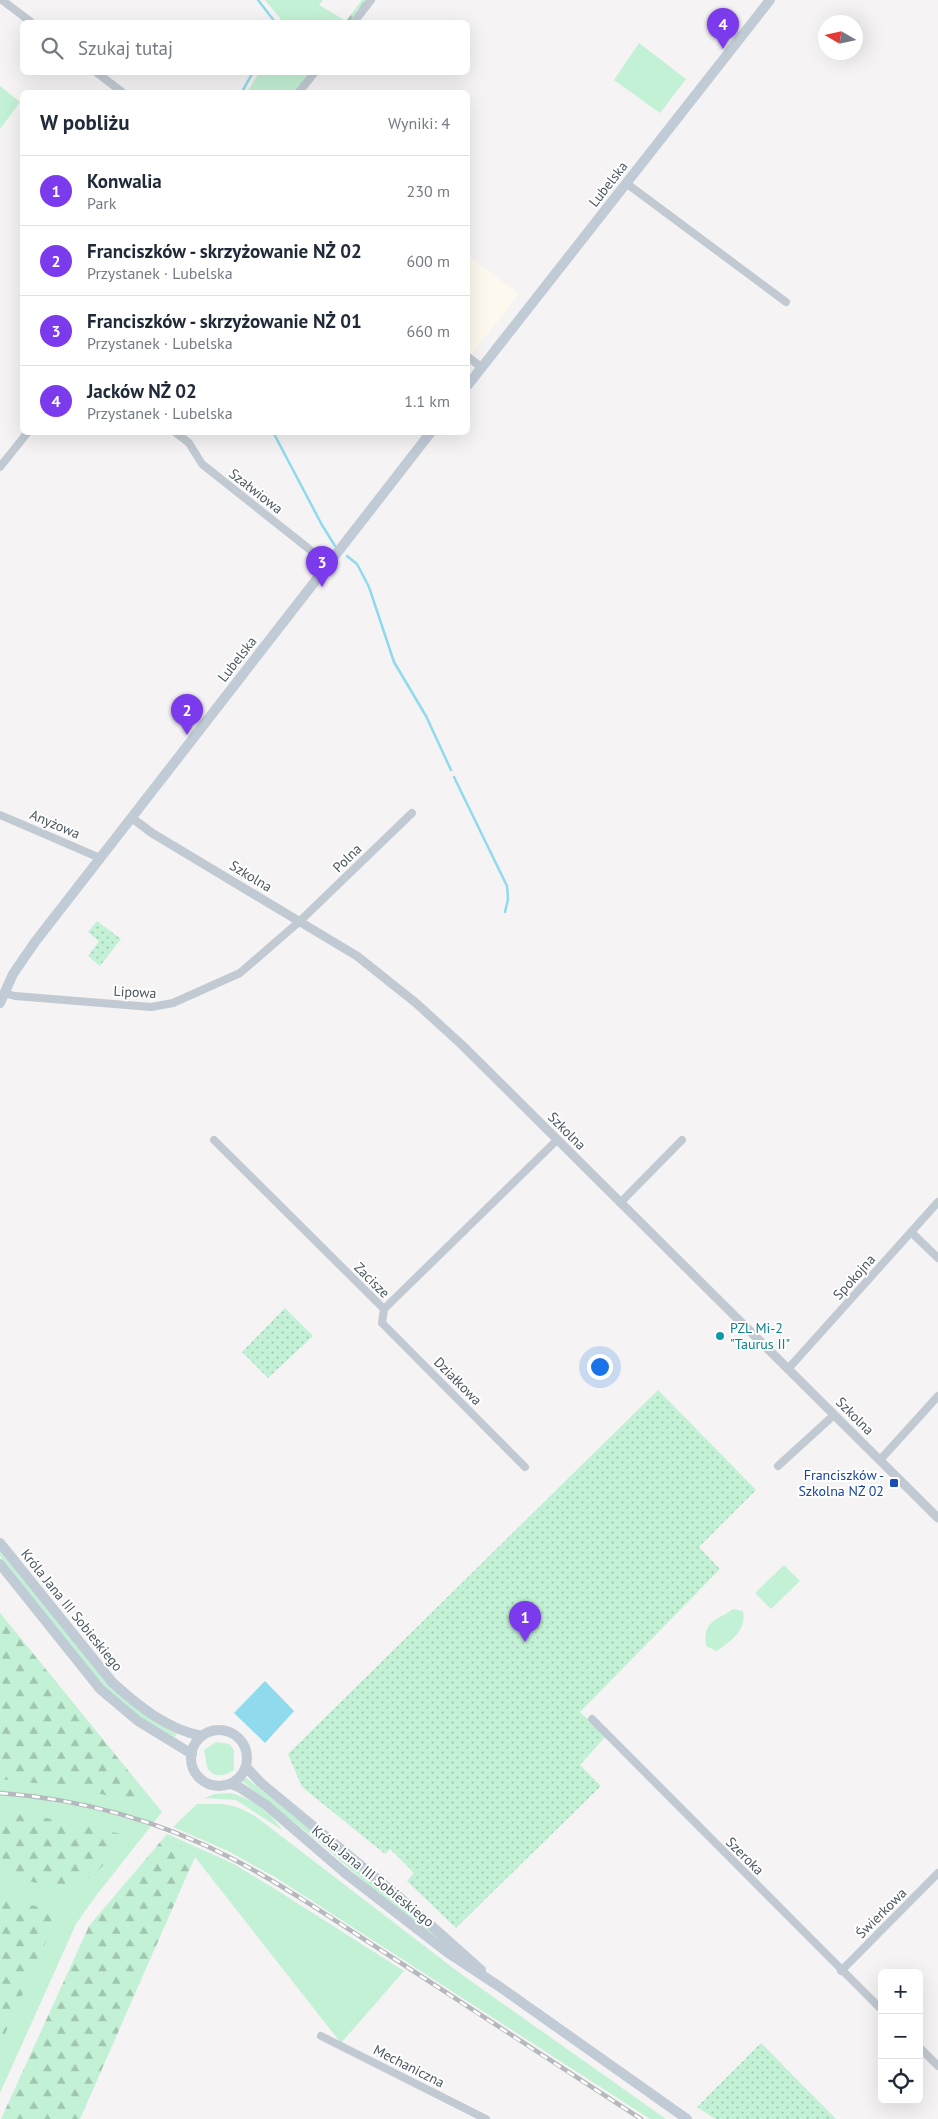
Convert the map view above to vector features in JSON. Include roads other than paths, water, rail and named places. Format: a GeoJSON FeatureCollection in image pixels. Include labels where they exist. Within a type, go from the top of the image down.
{"type":"FeatureCollection","features":[{"type":"Feature","properties":{"kind":"main road","name":"Lubelska"},"geometry":{"type":"LineString","coordinates":[[470,382],[770,0]]}},
{"type":"Feature","properties":{"kind":"main road","name":"Lubelska"},"geometry":{"type":"LineString","coordinates":[[2,998],[13,974],[30,949],[429,435]]}},
{"type":"Feature","properties":{"kind":"main road","name":"Króla Jana III Sobieskiego"},"geometry":{"type":"LineString","coordinates":[[0,1543],[112,1682],[126,1696],[182,1731],[202,1736]]}},
{"type":"Feature","properties":{"kind":"main road","name":"Króla Jana III Sobieskiego"},"geometry":{"type":"LineString","coordinates":[[0,1564],[100,1689],[138,1721],[192,1754]]}},
{"type":"Feature","properties":{"kind":"main road"},"geometry":{"type":"LineString","coordinates":[[220,1730],[235,1735],[246,1747],[248,1759],[239,1779],[230,1784],[216,1786],[202,1780],[194,1770],[192,1754],[195,1744],[202,1736],[208,1732],[220,1730]]}},
{"type":"Feature","properties":{"kind":"main road","name":"Króla Jana III Sobieskiego"},"geometry":{"type":"LineString","coordinates":[[246,1767],[261,1783],[398,1896],[500,1987]]}},
{"type":"Feature","properties":{"kind":"main road","name":"Króla Jana III Sobieskiego"},"geometry":{"type":"LineString","coordinates":[[230,1784],[239,1787],[266,1805],[345,1873],[447,1952],[500,1987],[687,2119]]}},
{"type":"Feature","properties":{"kind":"street"},"geometry":{"type":"LineString","coordinates":[[2,0],[28,20]]}},
{"type":"Feature","properties":{"kind":"street"},"geometry":{"type":"LineString","coordinates":[[356,20],[371,0]]}},
{"type":"Feature","properties":{"kind":"street"},"geometry":{"type":"LineString","coordinates":[[100,75],[119,90]]}},
{"type":"Feature","properties":{"kind":"street"},"geometry":{"type":"LineString","coordinates":[[302,90],[313,75]]}},
{"type":"Feature","properties":{"kind":"street"},"geometry":{"type":"LineString","coordinates":[[626,183],[786,302]]}},
{"type":"Feature","properties":{"kind":"street"},"geometry":{"type":"LineString","coordinates":[[470,359],[481,367]]}},
{"type":"Feature","properties":{"kind":"street"},"geometry":{"type":"LineString","coordinates":[[0,467],[26,435]]}},
{"type":"Feature","properties":{"kind":"street","name":"Szałwiowa"},"geometry":{"type":"LineString","coordinates":[[179,435],[189,443],[202,464],[328,564]]}},
{"type":"Feature","properties":{"kind":"street","name":"Polna"},"geometry":{"type":"LineString","coordinates":[[300,921],[412,813]]}},
{"type":"Feature","properties":{"kind":"street","name":"Anyżowa"},"geometry":{"type":"LineString","coordinates":[[0,815],[100,858]]}},
{"type":"Feature","properties":{"kind":"street","name":"Szkolna"},"geometry":{"type":"LineString","coordinates":[[132,818],[152,833],[367,963],[416,1003],[462,1045],[938,1518]]}},
{"type":"Feature","properties":{"kind":"street","name":"Lipowa"},"geometry":{"type":"LineString","coordinates":[[2,998],[15,996],[143,1007],[166,1005],[240,972],[300,921]]}},
{"type":"Feature","properties":{"kind":"street","name":"Zacisze"},"geometry":{"type":"LineString","coordinates":[[214,1140],[384,1309],[557,1140]]}},
{"type":"Feature","properties":{"kind":"street"},"geometry":{"type":"LineString","coordinates":[[620,1203],[682,1140]]}},
{"type":"Feature","properties":{"kind":"street","name":"Spokojna"},"geometry":{"type":"LineString","coordinates":[[788,1368],[938,1202]]}},
{"type":"Feature","properties":{"kind":"street"},"geometry":{"type":"LineString","coordinates":[[911,1232],[938,1258]]}},
{"type":"Feature","properties":{"kind":"street","name":"Działkowa"},"geometry":{"type":"LineString","coordinates":[[384,1309],[382,1323],[525,1467]]}},
{"type":"Feature","properties":{"kind":"street"},"geometry":{"type":"LineString","coordinates":[[880,1460],[938,1396]]}},
{"type":"Feature","properties":{"kind":"street"},"geometry":{"type":"LineString","coordinates":[[778,1466],[834,1415]]}},
{"type":"Feature","properties":{"kind":"street","name":"Szeroka"},"geometry":{"type":"LineString","coordinates":[[592,1719],[878,2006]]}},
{"type":"Feature","properties":{"kind":"street","name":"Świerkowa"},"geometry":{"type":"LineString","coordinates":[[841,1971],[938,1873]]}},
{"type":"Feature","properties":{"kind":"street","name":"Mechaniczna"},"geometry":{"type":"LineString","coordinates":[[321,2036],[486,2119]]}},
{"type":"Feature","properties":{"kind":"street"},"geometry":{"type":"LineString","coordinates":[[923,2051],[938,2066]]}},
{"type":"Feature","properties":{"kind":"water"},"geometry":{"type":"Polygon","coordinates":[[[265,1681],[294,1711],[265,1743],[234,1713],[265,1681]]]}},
{"type":"Feature","properties":{"kind":"waterway"},"geometry":{"type":"LineString","coordinates":[[258,0],[273,20]]}},
{"type":"Feature","properties":{"kind":"waterway"},"geometry":{"type":"LineString","coordinates":[[243,90],[251,75]]}},
{"type":"Feature","properties":{"kind":"waterway"},"geometry":{"type":"LineString","coordinates":[[275,435],[335,546]]}},
{"type":"Feature","properties":{"kind":"waterway"},"geometry":{"type":"LineString","coordinates":[[347,556],[357,564],[369,587],[394,662],[426,716],[451,770]]}},
{"type":"Feature","properties":{"kind":"waterway"},"geometry":{"type":"LineString","coordinates":[[454,777],[507,886],[508,899],[505,912]]}},
{"type":"Feature","properties":{"kind":"railway"},"geometry":{"type":"LineString","coordinates":[[0,1793],[60,1800],[119,1814],[176,1833],[231,1858],[319,1910],[641,2119]]}},
{"type":"Feature","properties":{"kind":"place","name":"Jacków NŻ 02"},"geometry":{"type":"Point","coordinates":[723,49]}},
{"type":"Feature","properties":{"kind":"place","name":"Franciszków - skrzyżowanie NŻ 01"},"geometry":{"type":"Point","coordinates":[322,587]}},
{"type":"Feature","properties":{"kind":"place","name":"Franciszków - skrzyżowanie NŻ 02"},"geometry":{"type":"Point","coordinates":[187,735]}},
{"type":"Feature","properties":{"kind":"place","name":"PZL Mi-2 \"Taurus II\""},"geometry":{"type":"Point","coordinates":[720,1336]}},
{"type":"Feature","properties":{"kind":"place","name":"Franciszków - Szkolna NŻ 02"},"geometry":{"type":"Point","coordinates":[894,1483]}},
{"type":"Feature","properties":{"kind":"place","name":"Konwalia"},"geometry":{"type":"Point","coordinates":[525,1642]}}]}
